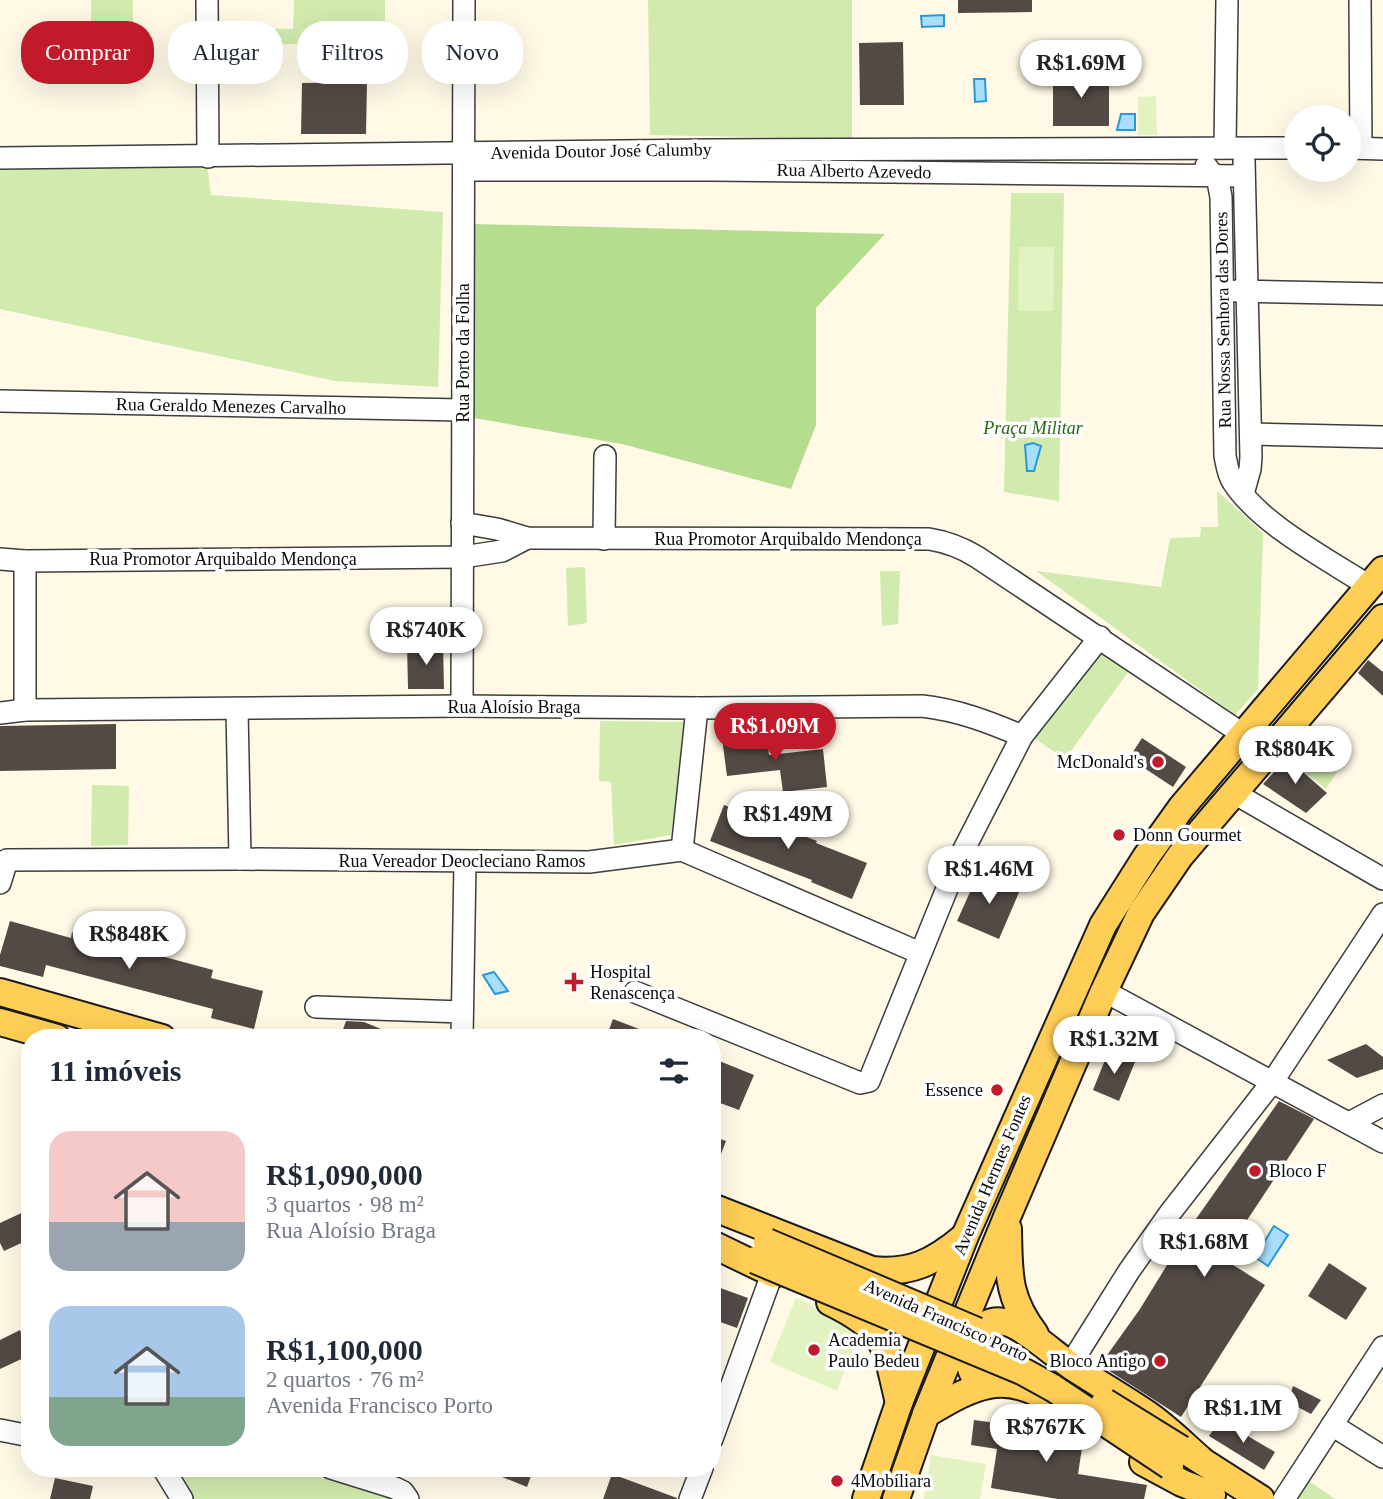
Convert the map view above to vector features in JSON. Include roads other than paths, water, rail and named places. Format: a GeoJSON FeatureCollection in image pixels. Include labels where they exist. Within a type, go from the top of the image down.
{"type":"FeatureCollection","features":[{"type":"Feature","properties":{"kind":"main road","name":"Avenida Hermes Fontes"},"geometry":{"type":"LineString","coordinates":[[866,1499],[899,1403],[965,1236],[1103,925],[1181,808],[1376,578]]}},
{"type":"Feature","properties":{"kind":"main road","name":"Avenida Hermes Fontes"},"geometry":{"type":"LineString","coordinates":[[896,1499],[926,1414],[1007,1217],[1104,991],[1141,914],[1180,856],[1383,618]]}},
{"type":"Feature","properties":{"kind":"main road"},"geometry":{"type":"LineString","coordinates":[[0,992],[130,1029]]}},
{"type":"Feature","properties":{"kind":"main road"},"geometry":{"type":"LineString","coordinates":[[0,1022],[25,1029]]}},
{"type":"Feature","properties":{"kind":"main road"},"geometry":{"type":"LineString","coordinates":[[721,1211],[872,1270],[919,1267],[943,1255],[965,1236]]}},
{"type":"Feature","properties":{"kind":"main road"},"geometry":{"type":"LineString","coordinates":[[1007,1217],[1012,1292],[1020,1314],[1045,1347]]}},
{"type":"Feature","properties":{"kind":"main road"},"geometry":{"type":"LineString","coordinates":[[721,1223],[765,1259],[865,1321],[884,1342],[899,1403]]}},
{"type":"Feature","properties":{"kind":"main road"},"geometry":{"type":"LineString","coordinates":[[721,1246],[765,1259]]}},
{"type":"Feature","properties":{"kind":"main road","name":"Avenida Francisco Porto"},"geometry":{"type":"LineString","coordinates":[[765,1259],[1004,1345],[1051,1369],[1184,1458],[1261,1499]]}},
{"type":"Feature","properties":{"kind":"main road"},"geometry":{"type":"LineString","coordinates":[[884,1342],[903,1335],[919,1313],[925,1289],[919,1267]]}},
{"type":"Feature","properties":{"kind":"main road"},"geometry":{"type":"LineString","coordinates":[[983,1385],[975,1379],[968,1364],[971,1346],[979,1329],[990,1323],[1012,1324],[1149,1416],[1184,1458]]}},
{"type":"Feature","properties":{"kind":"main road"},"geometry":{"type":"LineString","coordinates":[[926,1414],[983,1385],[1023,1386],[1040,1393],[1156,1470],[1215,1497]]}},
{"type":"Feature","properties":{"kind":"main road","name":"Avenida Francisco Porto"},"geometry":{"type":"LineString","coordinates":[[1184,1458],[1215,1497]]}},
{"type":"Feature","properties":{"kind":"street"},"geometry":{"type":"LineString","coordinates":[[207,0],[208,157]]}},
{"type":"Feature","properties":{"kind":"street","name":"Rua Porto da Folha"},"geometry":{"type":"LineString","coordinates":[[462,706],[464,0]]}},
{"type":"Feature","properties":{"kind":"street","name":"Rua Nossa Senhora das Dores"},"geometry":{"type":"LineString","coordinates":[[1227,0],[1235,147],[1244,176],[1251,435],[1250,469],[1243,494]]}},
{"type":"Feature","properties":{"kind":"street"},"geometry":{"type":"LineString","coordinates":[[1356,105],[1360,0]]}},
{"type":"Feature","properties":{"kind":"street"},"geometry":{"type":"LineString","coordinates":[[1007,181],[1009,148]]}},
{"type":"Feature","properties":{"kind":"street","name":"Avenida Doutor José Calumby"},"geometry":{"type":"LineString","coordinates":[[711,160],[1009,148],[1284,148]]}},
{"type":"Feature","properties":{"kind":"street","name":"Rua Nossa Senhora das Dores"},"geometry":{"type":"LineString","coordinates":[[1203,148],[1203,162],[1218,181],[1221,197],[1225,456],[1233,482],[1278,527],[1376,578]]}},
{"type":"Feature","properties":{"kind":"street"},"geometry":{"type":"LineString","coordinates":[[1361,148],[1383,149]]}},
{"type":"Feature","properties":{"kind":"street","name":"Avenida Doutor José Calumby"},"geometry":{"type":"LineString","coordinates":[[0,158],[208,157],[503,161]]}},
{"type":"Feature","properties":{"kind":"street","name":"Rua Alberto Azevedo"},"geometry":{"type":"LineString","coordinates":[[503,161],[711,160],[1007,181],[1244,176]]}},
{"type":"Feature","properties":{"kind":"street"},"geometry":{"type":"LineString","coordinates":[[1223,290],[1383,294]]}},
{"type":"Feature","properties":{"kind":"street","name":"Rua Geraldo Menezes Carvalho"},"geometry":{"type":"LineString","coordinates":[[0,401],[462,410]]}},
{"type":"Feature","properties":{"kind":"street"},"geometry":{"type":"LineString","coordinates":[[1251,435],[1383,437]]}},
{"type":"Feature","properties":{"kind":"street"},"geometry":{"type":"LineString","coordinates":[[604,539],[605,456]]}},
{"type":"Feature","properties":{"kind":"street","name":"Rua Promotor Arquibaldo Mendonça"},"geometry":{"type":"LineString","coordinates":[[462,523],[527,538],[781,537],[946,541],[962,547],[1244,735]]}},
{"type":"Feature","properties":{"kind":"street","name":"Rua Promotor Arquibaldo Mendonça"},"geometry":{"type":"LineString","coordinates":[[0,559],[25,561],[463,557],[502,551],[527,538]]}},
{"type":"Feature","properties":{"kind":"street"},"geometry":{"type":"LineString","coordinates":[[25,561],[25,710]]}},
{"type":"Feature","properties":{"kind":"street"},"geometry":{"type":"LineString","coordinates":[[635,992],[860,1083],[869,1081],[959,859],[1022,736],[1100,637]]}},
{"type":"Feature","properties":{"kind":"street","name":"Rua Aloísio Braga"},"geometry":{"type":"LineString","coordinates":[[0,713],[25,710],[462,706],[922,706],[967,714],[1022,736]]}},
{"type":"Feature","properties":{"kind":"street"},"geometry":{"type":"LineString","coordinates":[[697,708],[681,850],[920,953]]}},
{"type":"Feature","properties":{"kind":"street"},"geometry":{"type":"LineString","coordinates":[[237,709],[240,859]]}},
{"type":"Feature","properties":{"kind":"street"},"geometry":{"type":"LineString","coordinates":[[1234,793],[1383,879]]}},
{"type":"Feature","properties":{"kind":"street","name":"Rua Vereador Deocleciano Ramos"},"geometry":{"type":"LineString","coordinates":[[0,883],[7,860],[589,862],[681,850]]}},
{"type":"Feature","properties":{"kind":"street"},"geometry":{"type":"LineString","coordinates":[[462,1029],[465,863]]}},
{"type":"Feature","properties":{"kind":"street"},"geometry":{"type":"LineString","coordinates":[[1070,1365],[1135,1262],[1273,1081],[1383,914]]}},
{"type":"Feature","properties":{"kind":"street"},"geometry":{"type":"LineString","coordinates":[[1104,991],[1349,1123],[1379,1135]]}},
{"type":"Feature","properties":{"kind":"street"},"geometry":{"type":"LineString","coordinates":[[316,1007],[462,1012]]}},
{"type":"Feature","properties":{"kind":"street"},"geometry":{"type":"LineString","coordinates":[[1349,1123],[1383,1105]]}},
{"type":"Feature","properties":{"kind":"street"},"geometry":{"type":"LineString","coordinates":[[721,1403],[765,1259]]}},
{"type":"Feature","properties":{"kind":"street"},"geometry":{"type":"LineString","coordinates":[[1284,1499],[1383,1347]]}},
{"type":"Feature","properties":{"kind":"street"},"geometry":{"type":"LineString","coordinates":[[1332,1425],[1383,1457]]}},
{"type":"Feature","properties":{"kind":"street"},"geometry":{"type":"LineString","coordinates":[[0,1430],[21,1434]]}},
{"type":"Feature","properties":{"kind":"street"},"geometry":{"type":"LineString","coordinates":[[169,1477],[182,1499]]}},
{"type":"Feature","properties":{"kind":"street"},"geometry":{"type":"LineString","coordinates":[[360,1477],[396,1488],[408,1499]]}},
{"type":"Feature","properties":{"kind":"street"},"geometry":{"type":"LineString","coordinates":[[690,1499],[699,1477]]}},
{"type":"Feature","properties":{"kind":"water"},"geometry":{"type":"Polygon","coordinates":[[[944,15],[944,26],[922,27],[921,16],[944,15]]]}},
{"type":"Feature","properties":{"kind":"water"},"geometry":{"type":"Polygon","coordinates":[[[974,79],[985,79],[986,101],[975,102],[974,79]]]}},
{"type":"Feature","properties":{"kind":"water"},"geometry":{"type":"Polygon","coordinates":[[[1121,114],[1135,114],[1135,130],[1117,130],[1121,114]]]}},
{"type":"Feature","properties":{"kind":"water"},"geometry":{"type":"Polygon","coordinates":[[[1033,443],[1041,446],[1034,471],[1027,471],[1025,445],[1033,443]]]}},
{"type":"Feature","properties":{"kind":"water"},"geometry":{"type":"Polygon","coordinates":[[[494,972],[508,991],[495,994],[483,975],[494,972]]]}},
{"type":"Feature","properties":{"kind":"water"},"geometry":{"type":"Polygon","coordinates":[[[1274,1226],[1288,1235],[1268,1266],[1255,1257],[1274,1226]]]}},
{"type":"Feature","properties":{"kind":"place","name":"McDonald's"},"geometry":{"type":"Point","coordinates":[1158,762]}},
{"type":"Feature","properties":{"kind":"place","name":"Donn Gourmet"},"geometry":{"type":"Point","coordinates":[1119,835]}},
{"type":"Feature","properties":{"kind":"place","name":"Hospital Renascença"},"geometry":{"type":"Point","coordinates":[574,982]}},
{"type":"Feature","properties":{"kind":"place","name":"Essence"},"geometry":{"type":"Point","coordinates":[997,1090]}},
{"type":"Feature","properties":{"kind":"place","name":"Bloco F"},"geometry":{"type":"Point","coordinates":[1255,1171]}},
{"type":"Feature","properties":{"kind":"place","name":"Academia Paulo Bedeu"},"geometry":{"type":"Point","coordinates":[814,1350]}},
{"type":"Feature","properties":{"kind":"place","name":"Bloco Antigo"},"geometry":{"type":"Point","coordinates":[1160,1361]}},
{"type":"Feature","properties":{"kind":"place","name":"4Mobíliara"},"geometry":{"type":"Point","coordinates":[837,1481]}},
{"type":"Feature","properties":{"kind":"park label","name":"Praça Militar"},"geometry":{"type":"Point","coordinates":[1033,428]}}]}
